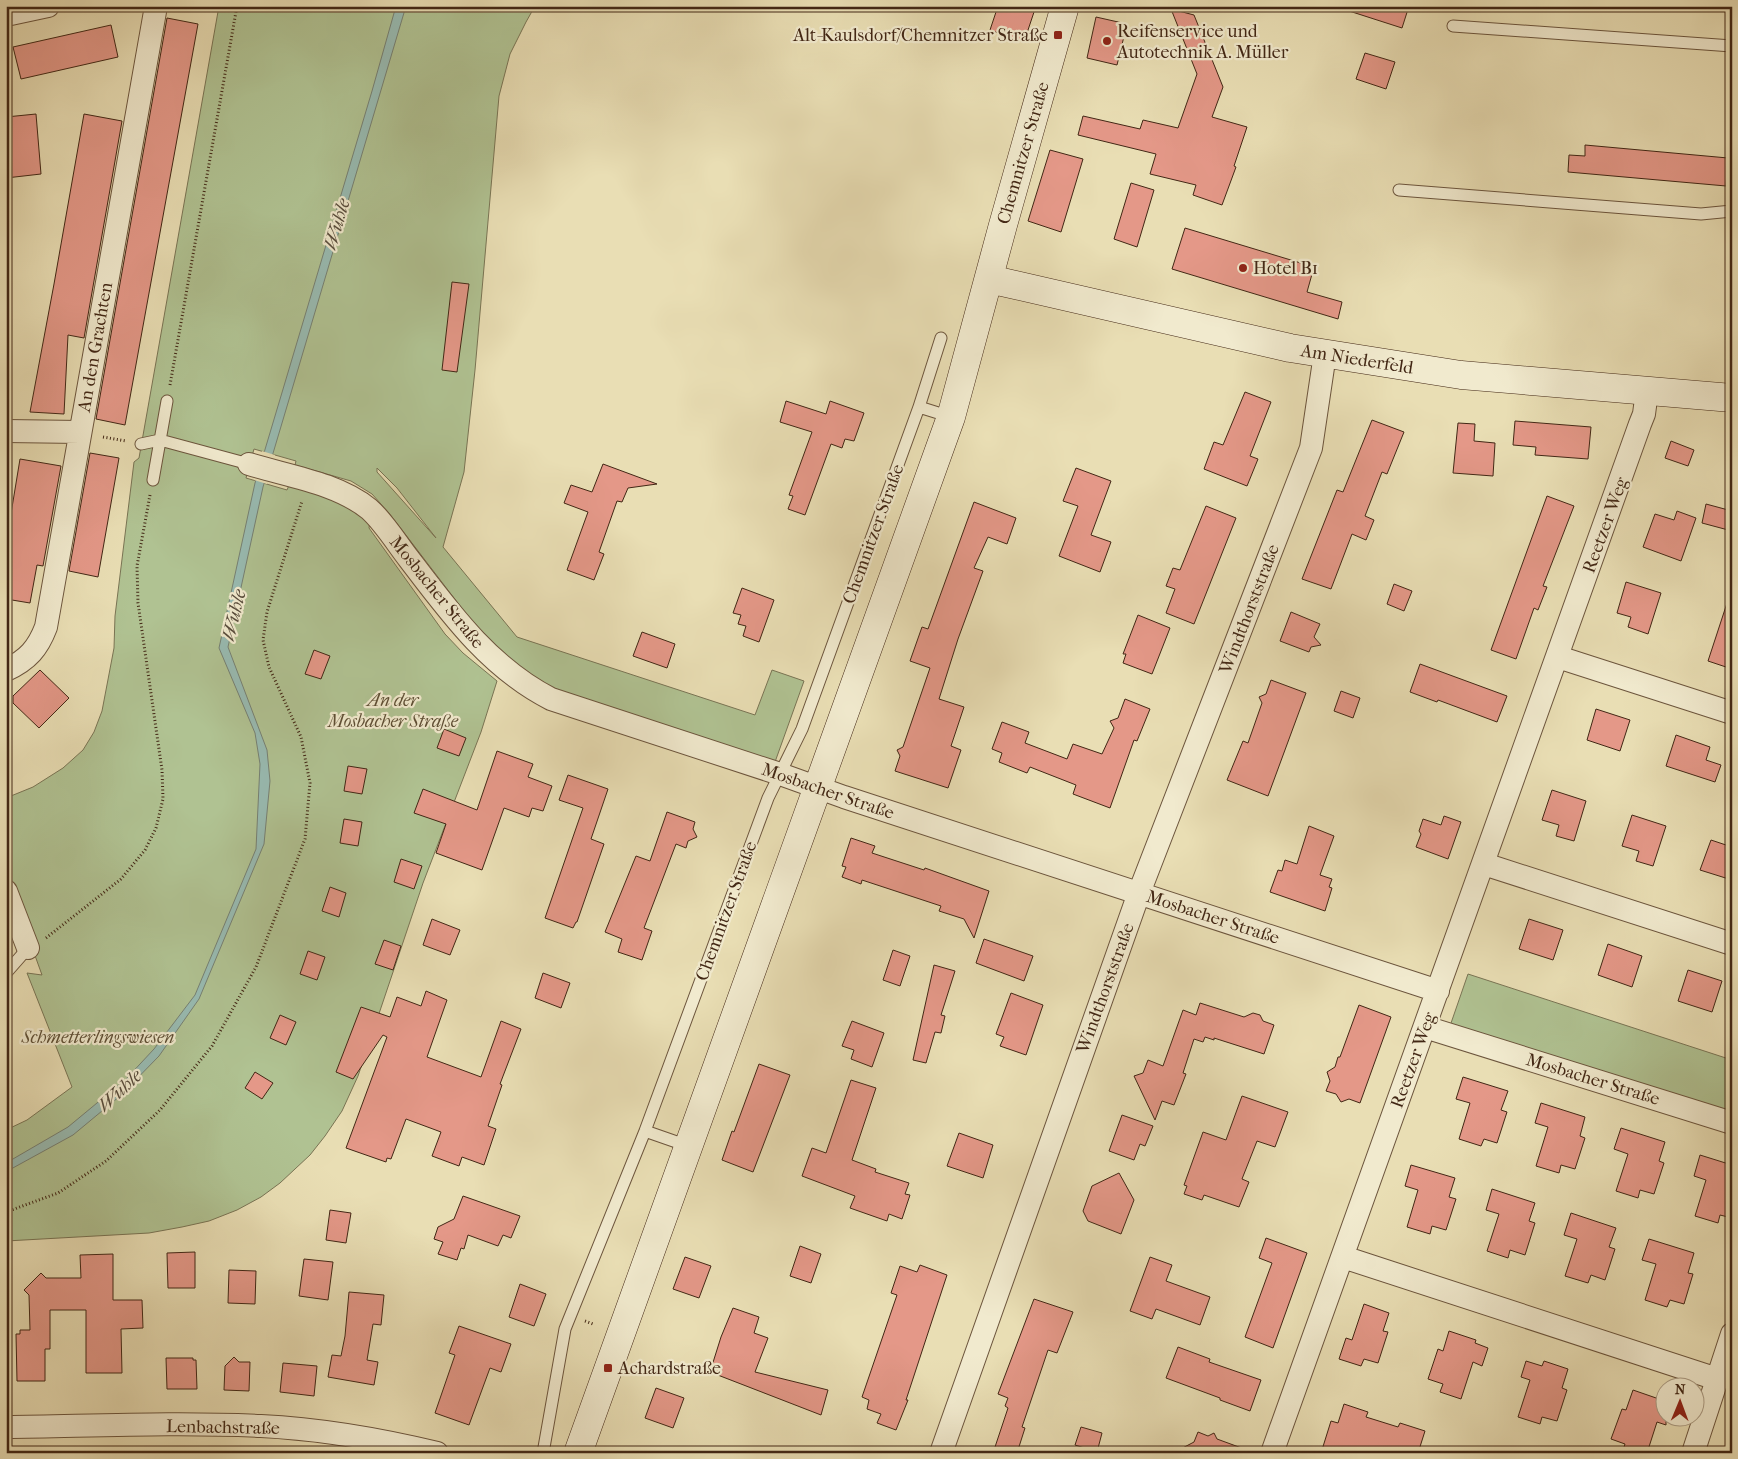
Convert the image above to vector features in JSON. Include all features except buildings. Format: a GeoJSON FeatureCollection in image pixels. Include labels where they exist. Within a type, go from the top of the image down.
{"type":"FeatureCollection","features":[{"type":"Feature","properties":{"kind":"main road","name":"Chemnitzer Straße"},"geometry":{"type":"LineString","coordinates":[[578,1453],[951,417],[1065,6]]}},
{"type":"Feature","properties":{"kind":"main road","name":"Am Niederfeld"},"geometry":{"type":"LineString","coordinates":[[989,279],[1290,348],[1325,354],[1460,375],[1732,398]]}},
{"type":"Feature","properties":{"kind":"street"},"geometry":{"type":"LineString","coordinates":[[6,15],[48,6]]}},
{"type":"Feature","properties":{"kind":"street","name":"An den Grachten"},"geometry":{"type":"LineString","coordinates":[[6,670],[29,656],[40,642],[46,626],[156,6]]}},
{"type":"Feature","properties":{"kind":"street","name":"Windthorststraße"},"geometry":{"type":"LineString","coordinates":[[941,1453],[1139,893],[1312,448],[1325,354]]}},
{"type":"Feature","properties":{"kind":"street","name":"Reetzer Weg"},"geometry":{"type":"LineString","coordinates":[[1272,1453],[1644,414],[1646,390]]}},
{"type":"Feature","properties":{"kind":"street"},"geometry":{"type":"LineString","coordinates":[[6,431],[80,432]]}},
{"type":"Feature","properties":{"kind":"street","name":"Mosbacher Straße"},"geometry":{"type":"LineString","coordinates":[[249,464],[342,491],[370,510],[473,640],[503,668],[531,689],[551,699],[1438,991]]}},
{"type":"Feature","properties":{"kind":"street"},"geometry":{"type":"LineString","coordinates":[[1558,657],[1732,713]]}},
{"type":"Feature","properties":{"kind":"street"},"geometry":{"type":"LineString","coordinates":[[1484,864],[1732,944]]}},
{"type":"Feature","properties":{"kind":"street"},"geometry":{"type":"LineString","coordinates":[[6,891],[28,948]]}},
{"type":"Feature","properties":{"kind":"street","name":"Mosbacher Straße"},"geometry":{"type":"LineString","coordinates":[[1425,1027],[1732,1123]]}},
{"type":"Feature","properties":{"kind":"street"},"geometry":{"type":"LineString","coordinates":[[1343,1257],[1717,1379]]}},
{"type":"Feature","properties":{"kind":"street"},"geometry":{"type":"LineString","coordinates":[[1693,1453],[1732,1334]]}},
{"type":"Feature","properties":{"kind":"street","name":"Lenbachstraße"},"geometry":{"type":"LineString","coordinates":[[6,1427],[262,1426],[392,1442],[437,1453]]}},
{"type":"Feature","properties":{"kind":"lane"},"geometry":{"type":"LineString","coordinates":[[1453,26],[1732,46]]}},
{"type":"Feature","properties":{"kind":"lane"},"geometry":{"type":"LineString","coordinates":[[1399,190],[1701,214],[1732,211]]}},
{"type":"Feature","properties":{"kind":"lane","name":"Chemnitzer Straße"},"geometry":{"type":"LineString","coordinates":[[543,1453],[565,1328],[645,1131],[768,798],[802,729],[919,407],[941,338]]}},
{"type":"Feature","properties":{"kind":"lane"},"geometry":{"type":"LineString","coordinates":[[153,480],[167,401]]}},
{"type":"Feature","properties":{"kind":"lane"},"geometry":{"type":"LineString","coordinates":[[919,407],[951,417]]}},
{"type":"Feature","properties":{"kind":"lane"},"geometry":{"type":"LineString","coordinates":[[141,444],[160,440],[249,464]]}},
{"type":"Feature","properties":{"kind":"lane"},"geometry":{"type":"LineString","coordinates":[[6,972],[28,948]]}},
{"type":"Feature","properties":{"kind":"lane"},"geometry":{"type":"LineString","coordinates":[[645,1131],[688,1146]]}},
{"type":"Feature","properties":{"kind":"path"},"geometry":{"type":"LineString","coordinates":[[167,401],[237,6]]}},
{"type":"Feature","properties":{"kind":"path"},"geometry":{"type":"LineString","coordinates":[[102,436],[141,444]]}},
{"type":"Feature","properties":{"kind":"path"},"geometry":{"type":"LineString","coordinates":[[6,1212],[58,1193],[106,1161],[160,1110],[212,1046],[256,967],[305,839],[310,783],[302,737],[268,666],[264,640],[267,612],[300,479]]}},
{"type":"Feature","properties":{"kind":"path"},"geometry":{"type":"LineString","coordinates":[[28,948],[46,938],[121,879],[145,850],[156,828],[163,799],[162,770],[138,594],[138,566],[153,480]]}},
{"type":"Feature","properties":{"kind":"green space"},"geometry":{"type":"Polygon","coordinates":[[[219,6],[535,6],[510,54],[499,96],[464,472],[443,547],[517,637],[755,715],[772,670],[804,681],[775,762],[559,692],[532,677],[505,656],[467,615],[389,513],[372,494],[351,481],[295,465],[296,461],[254,449],[246,478],[287,490],[290,483],[319,491],[370,520],[369,528],[445,634],[463,653],[497,681],[481,732],[423,883],[358,1076],[342,1111],[310,1155],[280,1183],[261,1197],[237,1210],[209,1221],[149,1233],[6,1241],[6,1130],[27,1120],[72,1087],[27,973],[42,975],[6,875],[6,798],[33,787],[63,768],[83,750],[94,732],[102,711],[114,648],[115,616],[134,462],[139,458],[219,6]],[[377,468],[377,472],[436,538],[397,488],[377,468]]]}},
{"type":"Feature","properties":{"kind":"green space"},"geometry":{"type":"Polygon","coordinates":[[[1468,974],[1732,1060],[1732,1115],[1450,1026],[1468,974]]]}},
{"type":"Feature","properties":{"kind":"water","name":"Wuhle"},"geometry":{"type":"Polygon","coordinates":[[[396,6],[406,6],[263,487],[228,647],[267,750],[270,781],[264,844],[199,999],[159,1056],[120,1096],[73,1135],[6,1170],[6,1163],[68,1127],[126,1079],[154,1049],[195,995],[256,849],[260,764],[255,733],[219,648],[255,483],[396,6]]]}},
{"type":"Feature","properties":{"kind":"pier"},"geometry":{"type":"Polygon","coordinates":[[[262,451],[275,455],[267,484],[254,480],[262,451]]]}},
{"type":"Feature","properties":{"kind":"place","name":"Alt-Kaulsdorf/Chemnitzer Straße"},"geometry":{"type":"Point","coordinates":[1058,35]}},
{"type":"Feature","properties":{"kind":"place","name":"Reifenservice und Autotechnik A. Müller"},"geometry":{"type":"Point","coordinates":[1107,41]}},
{"type":"Feature","properties":{"kind":"place","name":"Hotel B1"},"geometry":{"type":"Point","coordinates":[1243,268]}},
{"type":"Feature","properties":{"kind":"place","name":"Achardstraße"},"geometry":{"type":"Point","coordinates":[608,1368]}},
{"type":"Feature","properties":{"kind":"park label","name":"An der Mosbacher Straße"},"geometry":{"type":"Point","coordinates":[393,710]}},
{"type":"Feature","properties":{"kind":"park label","name":"Schmetterlingswiesen"},"geometry":{"type":"Point","coordinates":[98,1037]}}]}
